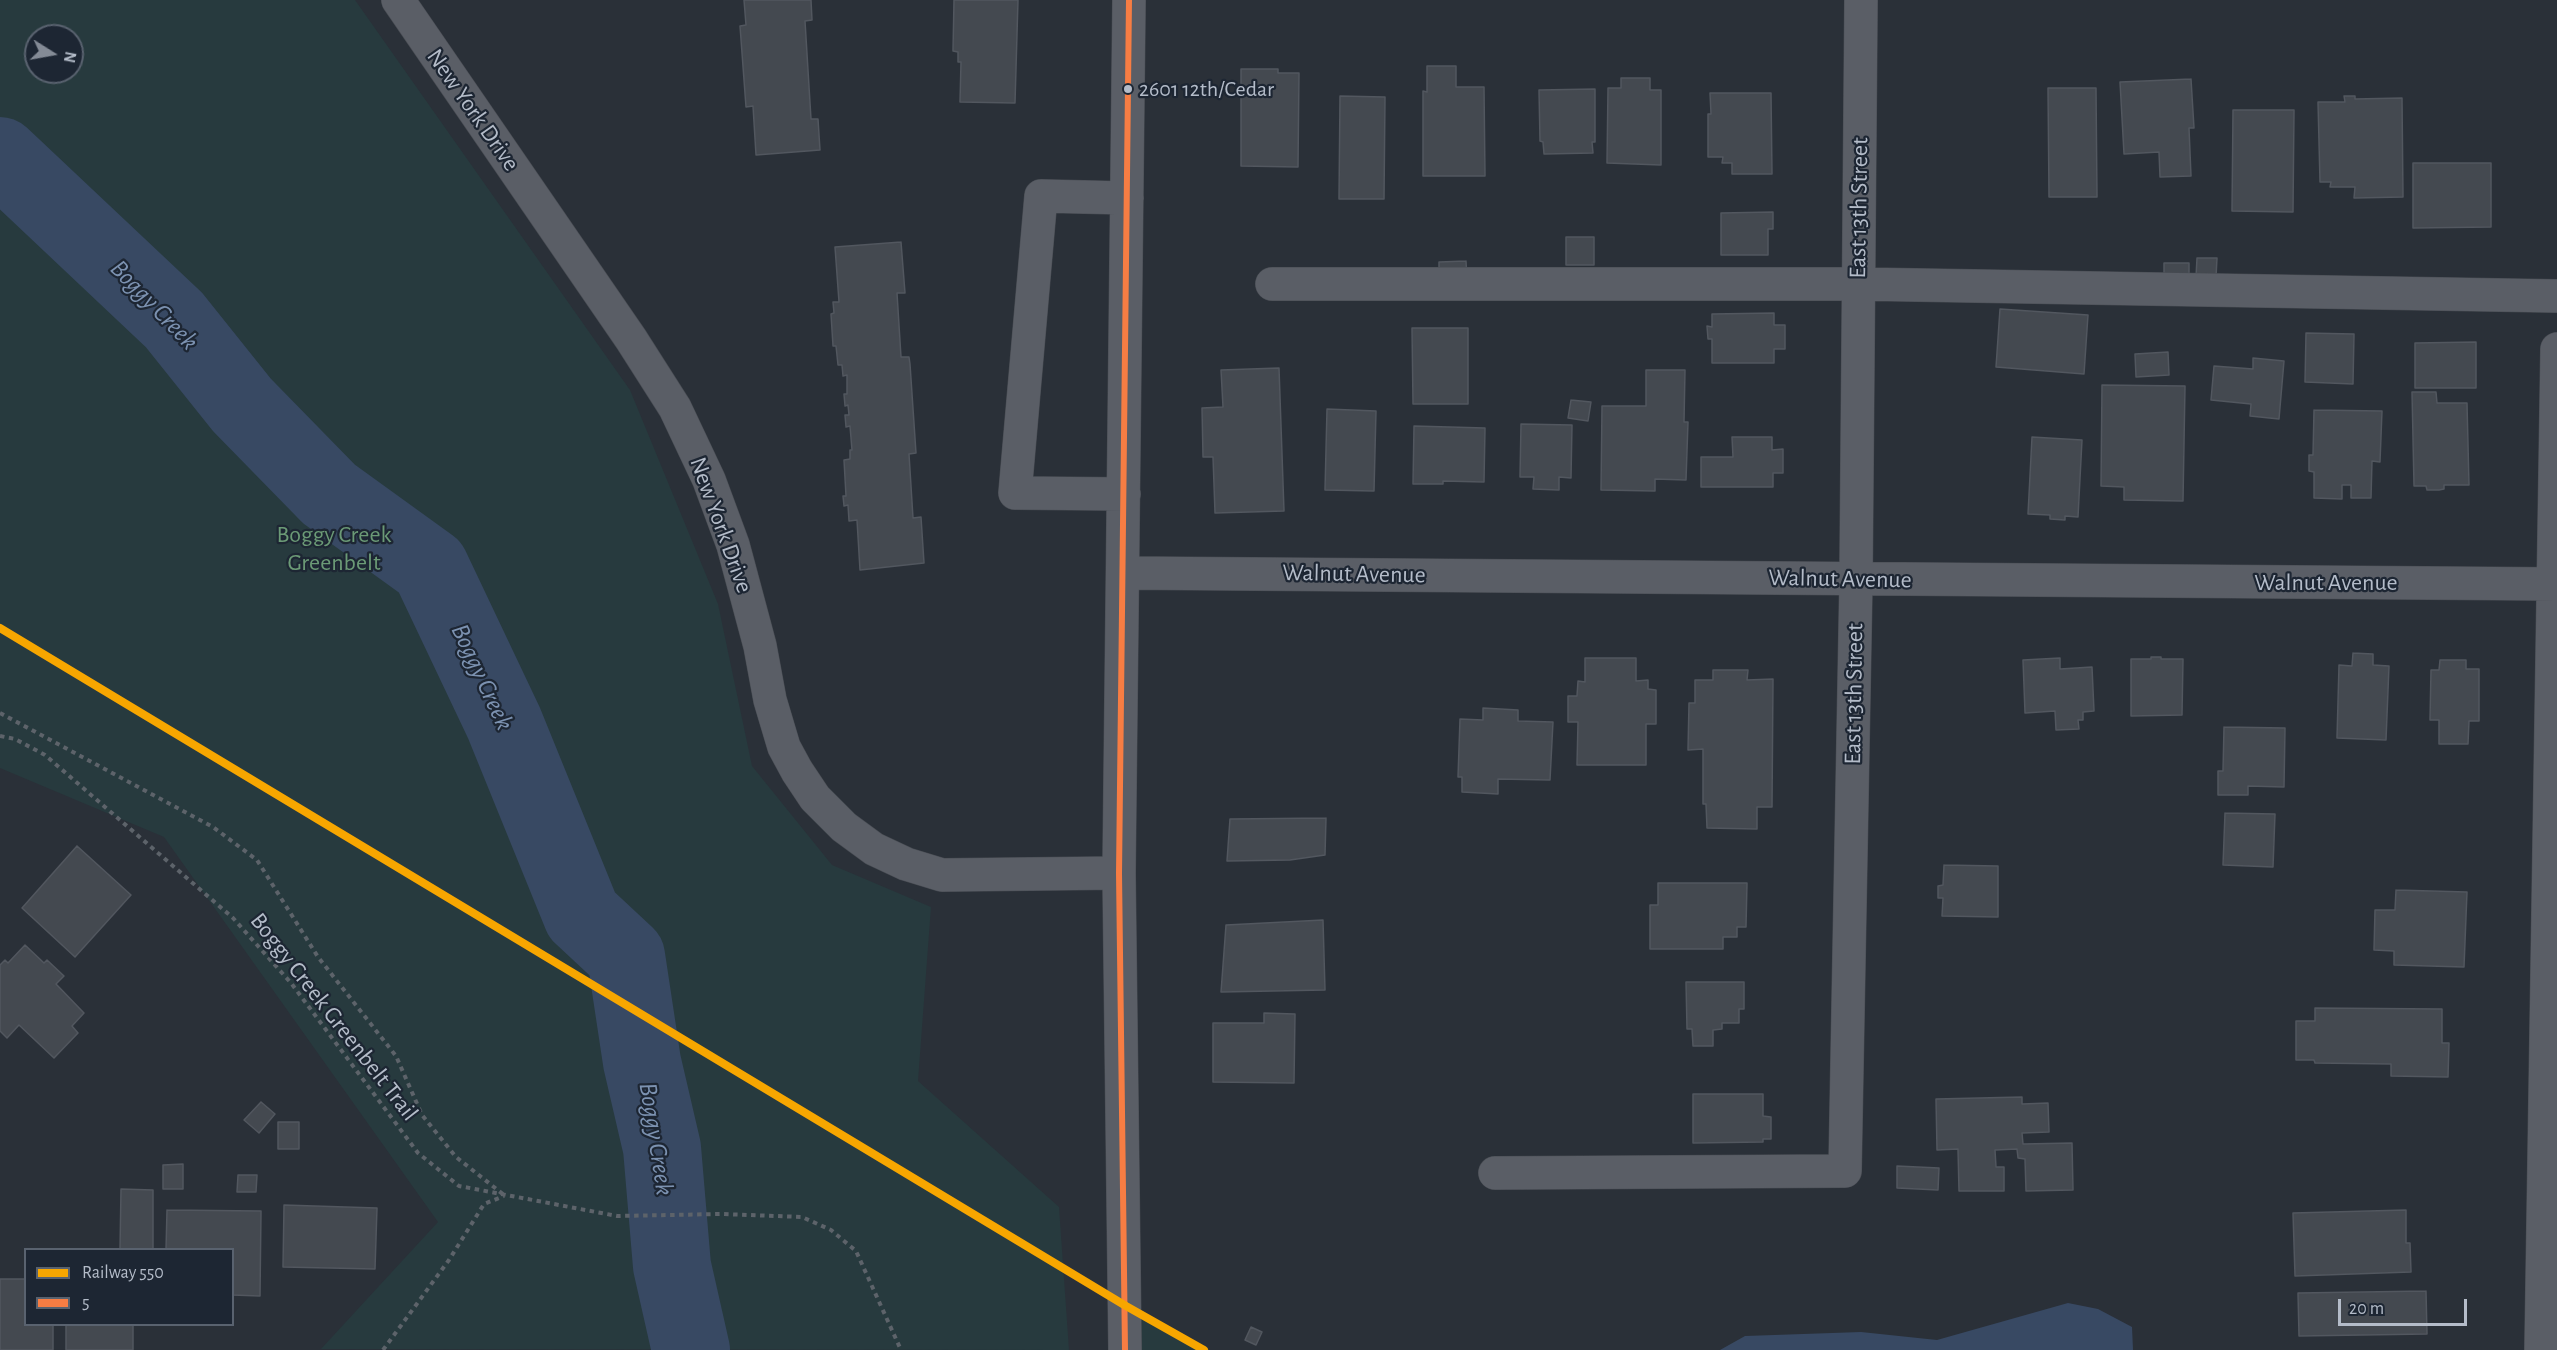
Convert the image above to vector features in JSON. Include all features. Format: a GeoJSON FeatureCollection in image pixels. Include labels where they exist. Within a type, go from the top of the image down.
{"type":"FeatureCollection","features":[{"type":"Feature","properties":{"kind":"street","name":"New York Drive"},"geometry":{"type":"LineString","coordinates":[[398,0],[631,339],[675,408],[709,480],[733,545],[760,646],[770,700],[784,747],[796,771],[815,798],[844,827],[874,849],[906,864],[942,875],[1119,873]]}},
{"type":"Feature","properties":{"kind":"street"},"geometry":{"type":"LineString","coordinates":[[1125,1350],[1119,873],[1130,0]]}},
{"type":"Feature","properties":{"kind":"street","name":"East 13th Street"},"geometry":{"type":"LineString","coordinates":[[1494,1173],[1845,1171],[1856,580],[1861,0]]}},
{"type":"Feature","properties":{"kind":"street"},"geometry":{"type":"LineString","coordinates":[[1124,494],[1015,493],[1041,196],[1127,198]]}},
{"type":"Feature","properties":{"kind":"street"},"geometry":{"type":"LineString","coordinates":[[1272,284],[1858,284],[2557,296]]}},
{"type":"Feature","properties":{"kind":"street"},"geometry":{"type":"LineString","coordinates":[[2541,1350],[2550,1170],[2557,350]]}},
{"type":"Feature","properties":{"kind":"street","name":"Walnut Avenue"},"geometry":{"type":"LineString","coordinates":[[1123,573],[2556,584]]}},
{"type":"Feature","properties":{"kind":"path","name":"Boggy Creek Greenbelt Trail"},"geometry":{"type":"LineString","coordinates":[[0,713],[213,827],[257,860],[318,957],[396,1056],[422,1115],[456,1157],[505,1196]]}},
{"type":"Feature","properties":{"kind":"path","name":"Boggy Creek Greenbelt Trail"},"geometry":{"type":"LineString","coordinates":[[0,736],[15,739],[45,755],[233,918],[291,983],[418,1153],[459,1186],[617,1216],[721,1214],[802,1217],[831,1230],[856,1251],[902,1350]]}},
{"type":"Feature","properties":{"kind":"path"},"geometry":{"type":"LineString","coordinates":[[383,1350],[449,1260],[484,1204],[505,1196]]}},
{"type":"Feature","properties":{"kind":"green space","name":"Boggy Creek Greenbelt"},"geometry":{"type":"Polygon","coordinates":[[[0,0],[355,0],[630,390],[718,604],[752,766],[832,865],[931,907],[918,1081],[1059,1207],[1069,1350],[321,1349],[438,1222],[164,837],[0,768],[0,0]]]}},
{"type":"Feature","properties":{"kind":"green space"},"geometry":{"type":"Polygon","coordinates":[[[1126,1306],[1200,1350],[1125,1350],[1126,1306]]]}},
{"type":"Feature","properties":{"kind":"water"},"geometry":{"type":"Polygon","coordinates":[[[2068,1303],[2098,1309],[2132,1327],[2133,1350],[1720,1350],[1745,1336],[1861,1332],[1937,1340],[2068,1303]]]}},
{"type":"Feature","properties":{"kind":"building"},"geometry":{"type":"Polygon","coordinates":[[[744,0],[811,0],[812,20],[805,21],[811,119],[818,119],[820,150],[756,155],[753,106],[746,107],[740,26],[746,25],[744,0]]]}},
{"type":"Feature","properties":{"kind":"building"},"geometry":{"type":"Polygon","coordinates":[[[954,0],[1018,0],[1015,103],[960,102],[961,62],[958,62],[958,52],[953,51],[954,0]]]}},
{"type":"Feature","properties":{"kind":"building"},"geometry":{"type":"Polygon","coordinates":[[[1427,66],[1456,66],[1456,87],[1484,87],[1485,176],[1423,176],[1423,91],[1427,92],[1427,66]]]}},
{"type":"Feature","properties":{"kind":"building"},"geometry":{"type":"Polygon","coordinates":[[[1241,69],[1278,69],[1278,73],[1299,73],[1298,167],[1241,166],[1241,69]]]}},
{"type":"Feature","properties":{"kind":"building"},"geometry":{"type":"Polygon","coordinates":[[[1621,78],[1650,78],[1650,90],[1661,90],[1661,165],[1607,163],[1608,88],[1621,88],[1621,78]]]}},
{"type":"Feature","properties":{"kind":"building"},"geometry":{"type":"Polygon","coordinates":[[[2191,79],[2194,128],[2189,128],[2191,176],[2160,177],[2159,152],[2124,154],[2120,82],[2191,79]]]}},
{"type":"Feature","properties":{"kind":"building"},"geometry":{"type":"Polygon","coordinates":[[[2048,88],[2096,88],[2097,197],[2049,197],[2048,88]]]}},
{"type":"Feature","properties":{"kind":"building"},"geometry":{"type":"Polygon","coordinates":[[[1595,89],[1593,153],[1544,154],[1543,142],[1540,141],[1539,90],[1595,89]]]}},
{"type":"Feature","properties":{"kind":"building"},"geometry":{"type":"Polygon","coordinates":[[[1710,93],[1771,93],[1772,174],[1732,174],[1732,163],[1722,163],[1723,157],[1708,157],[1710,93]]]}},
{"type":"Feature","properties":{"kind":"building"},"geometry":{"type":"Polygon","coordinates":[[[1340,96],[1385,97],[1384,199],[1339,199],[1340,96]]]}},
{"type":"Feature","properties":{"kind":"building"},"geometry":{"type":"Polygon","coordinates":[[[2344,96],[2355,96],[2355,99],[2402,98],[2403,197],[2354,198],[2355,187],[2330,187],[2331,182],[2320,182],[2318,102],[2345,102],[2344,96]]]}},
{"type":"Feature","properties":{"kind":"building"},"geometry":{"type":"Polygon","coordinates":[[[2233,110],[2294,110],[2293,212],[2232,211],[2233,110]]]}},
{"type":"Feature","properties":{"kind":"building"},"geometry":{"type":"Polygon","coordinates":[[[2413,163],[2491,163],[2491,227],[2413,228],[2413,163]]]}},
{"type":"Feature","properties":{"kind":"building"},"geometry":{"type":"Polygon","coordinates":[[[1773,212],[1773,229],[1768,229],[1768,255],[1721,255],[1721,213],[1773,212]]]}},
{"type":"Feature","properties":{"kind":"building"},"geometry":{"type":"Polygon","coordinates":[[[1566,237],[1594,237],[1594,265],[1566,265],[1566,237]]]}},
{"type":"Feature","properties":{"kind":"building"},"geometry":{"type":"Polygon","coordinates":[[[901,242],[905,293],[897,293],[901,357],[909,357],[910,364],[916,453],[909,454],[913,518],[921,517],[924,563],[860,570],[857,520],[849,521],[848,505],[844,506],[843,496],[846,496],[844,460],[850,459],[850,450],[852,450],[850,426],[846,427],[845,415],[849,415],[848,405],[845,406],[844,394],[847,394],[847,375],[843,376],[842,365],[838,365],[836,346],[833,346],[831,314],[834,313],[833,302],[839,302],[835,247],[901,242]]]}},
{"type":"Feature","properties":{"kind":"building"},"geometry":{"type":"Polygon","coordinates":[[[2197,258],[2217,258],[2216,277],[2196,277],[2197,258]]]}},
{"type":"Feature","properties":{"kind":"building"},"geometry":{"type":"Polygon","coordinates":[[[1466,261],[1467,279],[1439,280],[1439,262],[1466,261]]]}},
{"type":"Feature","properties":{"kind":"building"},"geometry":{"type":"Polygon","coordinates":[[[2164,263],[2189,263],[2189,282],[2164,282],[2164,263]]]}},
{"type":"Feature","properties":{"kind":"building"},"geometry":{"type":"Polygon","coordinates":[[[2000,309],[2088,315],[2084,374],[1996,367],[2000,309]]]}},
{"type":"Feature","properties":{"kind":"building"},"geometry":{"type":"Polygon","coordinates":[[[1774,313],[1774,325],[1785,325],[1785,349],[1774,349],[1774,363],[1712,363],[1712,339],[1708,339],[1707,326],[1712,327],[1712,314],[1774,313]]]}},
{"type":"Feature","properties":{"kind":"building"},"geometry":{"type":"Polygon","coordinates":[[[1412,328],[1468,328],[1468,404],[1413,404],[1412,328]]]}},
{"type":"Feature","properties":{"kind":"building"},"geometry":{"type":"Polygon","coordinates":[[[2306,333],[2354,334],[2353,384],[2305,382],[2306,333]]]}},
{"type":"Feature","properties":{"kind":"building"},"geometry":{"type":"Polygon","coordinates":[[[2476,342],[2476,388],[2415,388],[2415,343],[2476,342]]]}},
{"type":"Feature","properties":{"kind":"building"},"geometry":{"type":"Polygon","coordinates":[[[2168,352],[2169,375],[2136,377],[2135,354],[2168,352]]]}},
{"type":"Feature","properties":{"kind":"building"},"geometry":{"type":"Polygon","coordinates":[[[2253,358],[2284,361],[2279,419],[2250,416],[2251,404],[2211,400],[2214,366],[2253,369],[2253,358]]]}},
{"type":"Feature","properties":{"kind":"building"},"geometry":{"type":"Polygon","coordinates":[[[1279,368],[1284,511],[1215,513],[1213,457],[1203,457],[1202,408],[1223,407],[1221,370],[1279,368]]]}},
{"type":"Feature","properties":{"kind":"building"},"geometry":{"type":"Polygon","coordinates":[[[1646,370],[1685,370],[1684,422],[1688,422],[1686,480],[1655,479],[1655,491],[1601,490],[1602,406],[1646,406],[1646,370]]]}},
{"type":"Feature","properties":{"kind":"building"},"geometry":{"type":"Polygon","coordinates":[[[2102,385],[2185,386],[2183,501],[2124,500],[2124,487],[2101,486],[2102,385]]]}},
{"type":"Feature","properties":{"kind":"building"},"geometry":{"type":"Polygon","coordinates":[[[2412,392],[2436,392],[2437,403],[2467,403],[2469,485],[2444,485],[2444,489],[2439,490],[2427,490],[2426,486],[2414,486],[2412,392]]]}},
{"type":"Feature","properties":{"kind":"building"},"geometry":{"type":"Polygon","coordinates":[[[1571,400],[1591,402],[1588,421],[1568,418],[1571,400]]]}},
{"type":"Feature","properties":{"kind":"building"},"geometry":{"type":"Polygon","coordinates":[[[1327,409],[1376,411],[1374,491],[1325,490],[1327,409]]]}},
{"type":"Feature","properties":{"kind":"building"},"geometry":{"type":"Polygon","coordinates":[[[2314,410],[2382,411],[2380,462],[2372,461],[2371,498],[2351,498],[2351,485],[2342,485],[2342,499],[2314,498],[2314,472],[2309,471],[2309,455],[2313,455],[2314,410]]]}},
{"type":"Feature","properties":{"kind":"building"},"geometry":{"type":"Polygon","coordinates":[[[1521,424],[1572,425],[1571,478],[1559,477],[1559,490],[1533,489],[1534,477],[1520,477],[1521,424]]]}},
{"type":"Feature","properties":{"kind":"building"},"geometry":{"type":"Polygon","coordinates":[[[1414,426],[1485,428],[1484,482],[1443,481],[1443,484],[1413,484],[1414,426]]]}},
{"type":"Feature","properties":{"kind":"building"},"geometry":{"type":"Polygon","coordinates":[[[1732,437],[1772,437],[1772,450],[1783,449],[1783,473],[1773,473],[1773,487],[1701,487],[1701,457],[1733,457],[1732,437]]]}},
{"type":"Feature","properties":{"kind":"building"},"geometry":{"type":"Polygon","coordinates":[[[2032,437],[2082,440],[2078,517],[2065,516],[2065,520],[2050,519],[2050,515],[2028,514],[2032,437]]]}},
{"type":"Feature","properties":{"kind":"building"},"geometry":{"type":"Polygon","coordinates":[[[2353,653],[2373,654],[2373,665],[2389,666],[2386,740],[2337,738],[2339,665],[2352,666],[2353,653]]]}},
{"type":"Feature","properties":{"kind":"building"},"geometry":{"type":"Polygon","coordinates":[[[2151,657],[2183,659],[2182,715],[2131,716],[2131,659],[2151,659],[2151,657]]]}},
{"type":"Feature","properties":{"kind":"building"},"geometry":{"type":"Polygon","coordinates":[[[1585,658],[1636,658],[1636,681],[1648,680],[1648,689],[1656,690],[1656,724],[1646,724],[1646,765],[1577,765],[1578,722],[1568,722],[1568,696],[1577,696],[1578,681],[1585,682],[1585,658]]]}},
{"type":"Feature","properties":{"kind":"building"},"geometry":{"type":"Polygon","coordinates":[[[2060,658],[2060,669],[2092,667],[2094,711],[2083,712],[2083,720],[2078,720],[2079,729],[2056,730],[2055,711],[2025,713],[2023,660],[2060,658]]]}},
{"type":"Feature","properties":{"kind":"building"},"geometry":{"type":"Polygon","coordinates":[[[2440,660],[2466,660],[2466,669],[2479,669],[2479,721],[2469,721],[2468,744],[2439,744],[2439,720],[2430,720],[2431,670],[2439,670],[2440,660]]]}},
{"type":"Feature","properties":{"kind":"building"},"geometry":{"type":"Polygon","coordinates":[[[1713,670],[1748,670],[1747,680],[1773,679],[1772,807],[1757,807],[1757,829],[1707,828],[1706,804],[1703,804],[1703,749],[1688,750],[1689,703],[1695,703],[1695,680],[1713,680],[1713,670]]]}},
{"type":"Feature","properties":{"kind":"building"},"geometry":{"type":"Polygon","coordinates":[[[1483,708],[1518,710],[1518,721],[1553,722],[1550,780],[1498,779],[1498,794],[1462,792],[1462,777],[1458,777],[1460,719],[1483,720],[1483,708]]]}},
{"type":"Feature","properties":{"kind":"building"},"geometry":{"type":"Polygon","coordinates":[[[2224,727],[2285,728],[2284,787],[2248,786],[2248,795],[2218,795],[2218,771],[2223,771],[2224,727]]]}},
{"type":"Feature","properties":{"kind":"building"},"geometry":{"type":"Polygon","coordinates":[[[2225,813],[2275,814],[2273,867],[2223,865],[2225,813]]]}},
{"type":"Feature","properties":{"kind":"building"},"geometry":{"type":"Polygon","coordinates":[[[1326,818],[1325,855],[1290,860],[1227,861],[1230,819],[1326,818]]]}},
{"type":"Feature","properties":{"kind":"building"},"geometry":{"type":"Polygon","coordinates":[[[77,846],[131,895],[75,957],[22,908],[77,846]]]}},
{"type":"Feature","properties":{"kind":"building"},"geometry":{"type":"Polygon","coordinates":[[[1944,865],[1998,866],[1998,917],[1942,916],[1943,898],[1938,898],[1938,886],[1943,885],[1944,865]]]}},
{"type":"Feature","properties":{"kind":"building"},"geometry":{"type":"Polygon","coordinates":[[[1658,883],[1747,883],[1746,927],[1737,927],[1737,937],[1723,937],[1723,949],[1650,949],[1650,905],[1658,905],[1658,883]]]}},
{"type":"Feature","properties":{"kind":"building"},"geometry":{"type":"Polygon","coordinates":[[[2396,890],[2467,892],[2464,967],[2394,965],[2394,951],[2374,950],[2375,910],[2395,910],[2396,890]]]}},
{"type":"Feature","properties":{"kind":"building"},"geometry":{"type":"Polygon","coordinates":[[[1323,920],[1325,990],[1221,992],[1226,925],[1323,920]]]}},
{"type":"Feature","properties":{"kind":"building"},"geometry":{"type":"Polygon","coordinates":[[[25,945],[44,963],[47,960],[64,976],[56,984],[84,1013],[72,1026],[78,1033],[54,1058],[19,1025],[7,1038],[0,1031],[0,965],[5,960],[8,963],[25,945]]]}},
{"type":"Feature","properties":{"kind":"building"},"geometry":{"type":"Polygon","coordinates":[[[1686,982],[1744,982],[1744,1009],[1739,1009],[1739,1023],[1722,1023],[1722,1029],[1713,1030],[1713,1046],[1693,1046],[1692,1029],[1687,1029],[1686,982]]]}},
{"type":"Feature","properties":{"kind":"building"},"geometry":{"type":"Polygon","coordinates":[[[2315,1008],[2442,1009],[2442,1043],[2449,1043],[2448,1077],[2391,1076],[2391,1064],[2315,1063],[2314,1060],[2296,1060],[2296,1021],[2315,1021],[2315,1008]]]}},
{"type":"Feature","properties":{"kind":"building"},"geometry":{"type":"Polygon","coordinates":[[[1264,1013],[1295,1014],[1294,1083],[1213,1082],[1213,1023],[1264,1023],[1264,1013]]]}},
{"type":"Feature","properties":{"kind":"building"},"geometry":{"type":"Polygon","coordinates":[[[1693,1094],[1763,1094],[1763,1116],[1771,1117],[1771,1139],[1763,1139],[1763,1142],[1693,1143],[1693,1094]]]}},
{"type":"Feature","properties":{"kind":"building"},"geometry":{"type":"Polygon","coordinates":[[[2022,1097],[2022,1104],[2048,1103],[2049,1132],[2022,1133],[2023,1144],[2072,1143],[2073,1190],[2026,1191],[2025,1159],[2018,1158],[2017,1149],[1995,1150],[1996,1167],[2004,1167],[2004,1191],[1959,1191],[1958,1149],[1937,1150],[1936,1099],[2022,1097]]]}},
{"type":"Feature","properties":{"kind":"building"},"geometry":{"type":"Polygon","coordinates":[[[261,1102],[275,1114],[259,1133],[244,1120],[261,1102]]]}},
{"type":"Feature","properties":{"kind":"building"},"geometry":{"type":"Polygon","coordinates":[[[278,1122],[299,1122],[299,1149],[278,1149],[278,1122]]]}},
{"type":"Feature","properties":{"kind":"building"},"geometry":{"type":"Polygon","coordinates":[[[183,1164],[183,1189],[163,1189],[163,1165],[183,1164]]]}},
{"type":"Feature","properties":{"kind":"building"},"geometry":{"type":"Polygon","coordinates":[[[1897,1166],[1939,1168],[1938,1190],[1897,1188],[1897,1166]]]}},
{"type":"Feature","properties":{"kind":"building"},"geometry":{"type":"Polygon","coordinates":[[[238,1175],[257,1175],[256,1192],[237,1192],[238,1175]]]}},
{"type":"Feature","properties":{"kind":"building"},"geometry":{"type":"Polygon","coordinates":[[[121,1189],[153,1190],[153,1248],[120,1248],[121,1189]]]}},
{"type":"Feature","properties":{"kind":"building"},"geometry":{"type":"Polygon","coordinates":[[[284,1205],[377,1208],[375,1269],[283,1267],[284,1205]]]}},
{"type":"Feature","properties":{"kind":"building"},"geometry":{"type":"Polygon","coordinates":[[[167,1210],[261,1211],[260,1296],[234,1295],[234,1248],[166,1248],[167,1210]]]}},
{"type":"Feature","properties":{"kind":"building"},"geometry":{"type":"Polygon","coordinates":[[[2406,1210],[2406,1243],[2410,1243],[2411,1272],[2295,1276],[2293,1213],[2406,1210]]]}},
{"type":"Feature","properties":{"kind":"building"},"geometry":{"type":"Polygon","coordinates":[[[0,1279],[24,1279],[24,1326],[53,1326],[53,1350],[0,1350],[0,1279]]]}},
{"type":"Feature","properties":{"kind":"building"},"geometry":{"type":"Polygon","coordinates":[[[2426,1291],[2427,1334],[2299,1336],[2298,1293],[2426,1291]]]}},
{"type":"Feature","properties":{"kind":"building"},"geometry":{"type":"Polygon","coordinates":[[[66,1326],[133,1326],[133,1350],[66,1350],[66,1326]]]}},
{"type":"Feature","properties":{"kind":"building"},"geometry":{"type":"Polygon","coordinates":[[[1251,1327],[1262,1332],[1256,1345],[1245,1340],[1251,1327]]]}},
{"type":"Feature","properties":{"kind":"waterway","name":"Boggy Creek"},"geometry":{"type":"LineString","coordinates":[[0,156],[174,320],[242,405],[329,494],[430,567],[504,723],[582,915],[626,956],[642,1062],[662,1148],[672,1266],[691,1350]]}},
{"type":"Feature","properties":{"kind":"rail line","name":"550"},"geometry":{"type":"LineString","coordinates":[[0,628],[1126,1306],[1204,1350]]}},
{"type":"Feature","properties":{"kind":"transit line","name":"5"},"geometry":{"type":"LineString","coordinates":[[1125,1350],[1119,873],[1129,0]]}},
{"type":"Feature","properties":{"kind":"place","name":"2601 12th/Cedar"},"geometry":{"type":"Point","coordinates":[1128,89]}}]}
